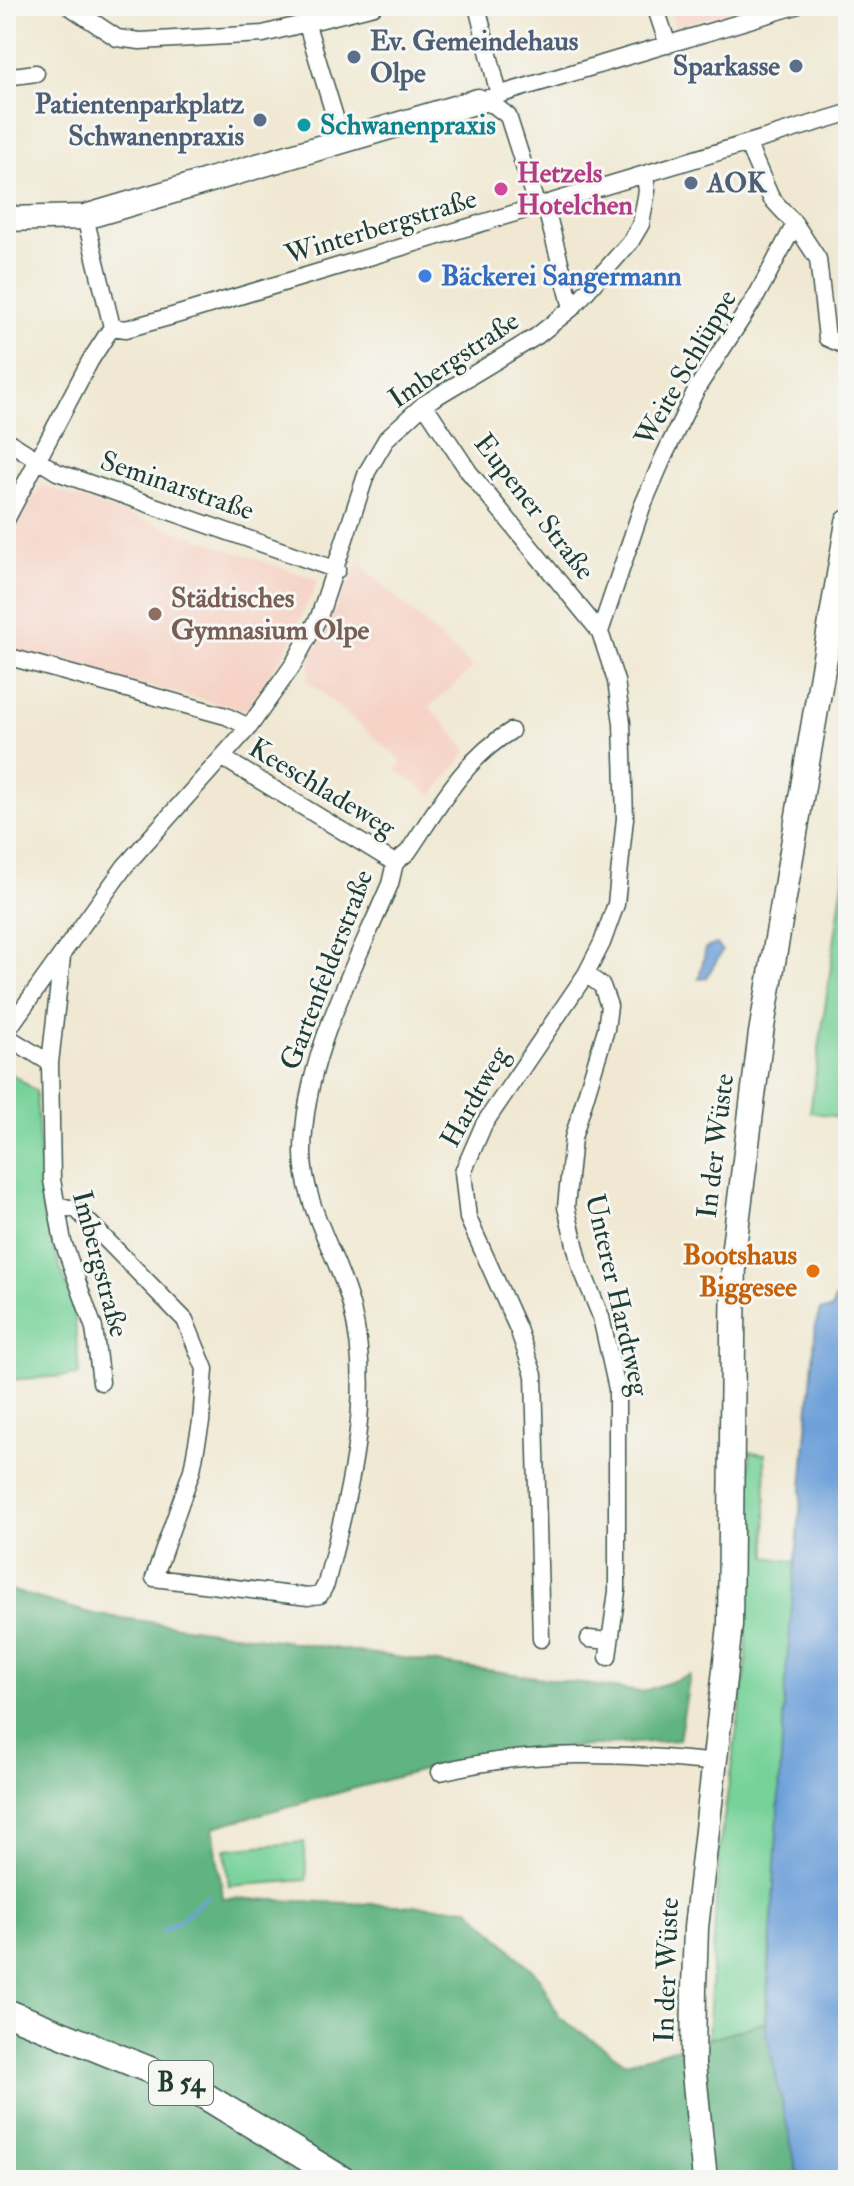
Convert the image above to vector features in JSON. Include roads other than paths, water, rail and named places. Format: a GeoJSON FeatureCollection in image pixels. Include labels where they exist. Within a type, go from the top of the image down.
{"type":"FeatureCollection","features":[{"type":"Feature","properties":{"kind":"main road"},"geometry":{"type":"LineString","coordinates":[[6,219],[85,217],[489,98]]}},
{"type":"Feature","properties":{"kind":"main road","name":"In der Wüste"},"geometry":{"type":"LineString","coordinates":[[705,2180],[693,2064],[696,1928],[730,1625],[731,1316],[740,1179],[761,1033],[847,535]]}},
{"type":"Feature","properties":{"kind":"main road","name":"B 54"},"geometry":{"type":"LineString","coordinates":[[6,2012],[187,2085],[343,2180]]}},
{"type":"Feature","properties":{"kind":"street"},"geometry":{"type":"LineString","coordinates":[[69,6],[117,38],[140,41],[263,34],[374,6]]}},
{"type":"Feature","properties":{"kind":"street"},"geometry":{"type":"LineString","coordinates":[[477,6],[489,98],[508,116],[541,206],[572,308]]}},
{"type":"Feature","properties":{"kind":"street"},"geometry":{"type":"LineString","coordinates":[[655,6],[668,45]]}},
{"type":"Feature","properties":{"kind":"street"},"geometry":{"type":"LineString","coordinates":[[489,98],[668,45],[770,10],[796,6]]}},
{"type":"Feature","properties":{"kind":"street"},"geometry":{"type":"LineString","coordinates":[[307,25],[342,140]]}},
{"type":"Feature","properties":{"kind":"street"},"geometry":{"type":"LineString","coordinates":[[6,77],[36,73]]}},
{"type":"Feature","properties":{"kind":"street"},"geometry":{"type":"LineString","coordinates":[[508,116],[512,101],[522,88]]}},
{"type":"Feature","properties":{"kind":"street","name":"Winterbergstraße"},"geometry":{"type":"LineString","coordinates":[[112,327],[126,329],[848,113]]}},
{"type":"Feature","properties":{"kind":"street"},"geometry":{"type":"LineString","coordinates":[[748,145],[771,198],[795,224],[818,259],[826,301],[827,338],[848,347]]}},
{"type":"Feature","properties":{"kind":"street","name":"Imbergstraße"},"geometry":{"type":"LineString","coordinates":[[50,1063],[6,1034],[125,866],[249,727],[303,647],[337,570],[367,472],[387,438],[424,404],[537,336],[572,308],[631,241],[641,224],[647,191],[645,175]]}},
{"type":"Feature","properties":{"kind":"street"},"geometry":{"type":"LineString","coordinates":[[6,520],[112,327],[85,217]]}},
{"type":"Feature","properties":{"kind":"street","name":"Weite Schlüppe"},"geometry":{"type":"LineString","coordinates":[[603,636],[642,507],[664,456],[697,388],[757,295],[795,224]]}},
{"type":"Feature","properties":{"kind":"street","name":"Eupener Straße"},"geometry":{"type":"LineString","coordinates":[[424,404],[469,472],[603,636]]}},
{"type":"Feature","properties":{"kind":"street","name":"Seminarstraße"},"geometry":{"type":"LineString","coordinates":[[6,440],[40,458],[57,472],[337,570]]}},
{"type":"Feature","properties":{"kind":"street","name":"Hardtweg"},"geometry":{"type":"LineString","coordinates":[[541,1639],[534,1375],[518,1329],[468,1218],[463,1172],[484,1124],[586,974],[602,943],[616,904],[625,818],[622,723],[603,636]]}},
{"type":"Feature","properties":{"kind":"street"},"geometry":{"type":"LineString","coordinates":[[6,656],[226,716],[249,727]]}},
{"type":"Feature","properties":{"kind":"street","name":"Gartenfelderstraße"},"geometry":{"type":"LineString","coordinates":[[57,1205],[77,1210],[185,1320],[205,1369],[201,1422],[192,1470],[154,1578],[308,1597],[320,1595],[348,1497],[362,1377],[351,1305],[309,1188],[303,1158],[304,1125],[313,1074],[390,884],[395,863],[408,852],[468,766],[486,746],[511,731]]}},
{"type":"Feature","properties":{"kind":"street","name":"Keeschladeweg"},"geometry":{"type":"LineString","coordinates":[[223,758],[395,863]]}},
{"type":"Feature","properties":{"kind":"street","name":"Imbergstraße"},"geometry":{"type":"LineString","coordinates":[[62,957],[50,1063],[52,1180],[63,1242],[94,1328],[101,1382]]}},
{"type":"Feature","properties":{"kind":"street","name":"Unterer Hardtweg"},"geometry":{"type":"LineString","coordinates":[[586,974],[602,986],[609,1006],[606,1029],[573,1138],[566,1207],[580,1265],[601,1317],[617,1389],[617,1591],[609,1649],[589,1639]]}},
{"type":"Feature","properties":{"kind":"street"},"geometry":{"type":"LineString","coordinates":[[440,1772],[518,1757],[566,1755],[630,1754],[716,1763]]}},
{"type":"Feature","properties":{"kind":"water"},"geometry":{"type":"Polygon","coordinates":[[[717,944],[722,951],[720,955],[707,978],[699,979],[706,948],[717,944]]]}},
{"type":"Feature","properties":{"kind":"water"},"geometry":{"type":"Polygon","coordinates":[[[848,1291],[848,2180],[799,2180],[766,2031],[785,1687],[816,1324],[820,1310],[831,1310],[835,1299],[845,1298],[848,1291]]]}},
{"type":"Feature","properties":{"kind":"waterway"},"geometry":{"type":"LineString","coordinates":[[185,1916],[208,1895]]}},
{"type":"Feature","properties":{"kind":"waterway"},"geometry":{"type":"LineString","coordinates":[[163,1931],[181,1919]]}},
{"type":"Feature","properties":{"kind":"place","name":"Ev. Gemeindehaus Olpe"},"geometry":{"type":"Point","coordinates":[354,57]}},
{"type":"Feature","properties":{"kind":"place","name":"Sparkasse"},"geometry":{"type":"Point","coordinates":[796,66]}},
{"type":"Feature","properties":{"kind":"place","name":"Patientenparkplatz Schwanenpraxis"},"geometry":{"type":"Point","coordinates":[260,120]}},
{"type":"Feature","properties":{"kind":"place","name":"Schwanenpraxis"},"geometry":{"type":"Point","coordinates":[304,125]}},
{"type":"Feature","properties":{"kind":"place","name":"AOK"},"geometry":{"type":"Point","coordinates":[691,183]}},
{"type":"Feature","properties":{"kind":"place","name":"Hetzels Hotelchen"},"geometry":{"type":"Point","coordinates":[501,189]}},
{"type":"Feature","properties":{"kind":"place","name":"Bäckerei Sangermann"},"geometry":{"type":"Point","coordinates":[425,276]}},
{"type":"Feature","properties":{"kind":"place","name":"Städtisches Gymnasium Olpe"},"geometry":{"type":"Point","coordinates":[155,614]}},
{"type":"Feature","properties":{"kind":"place","name":"Bootshaus Biggesee"},"geometry":{"type":"Point","coordinates":[813,1271]}}]}
